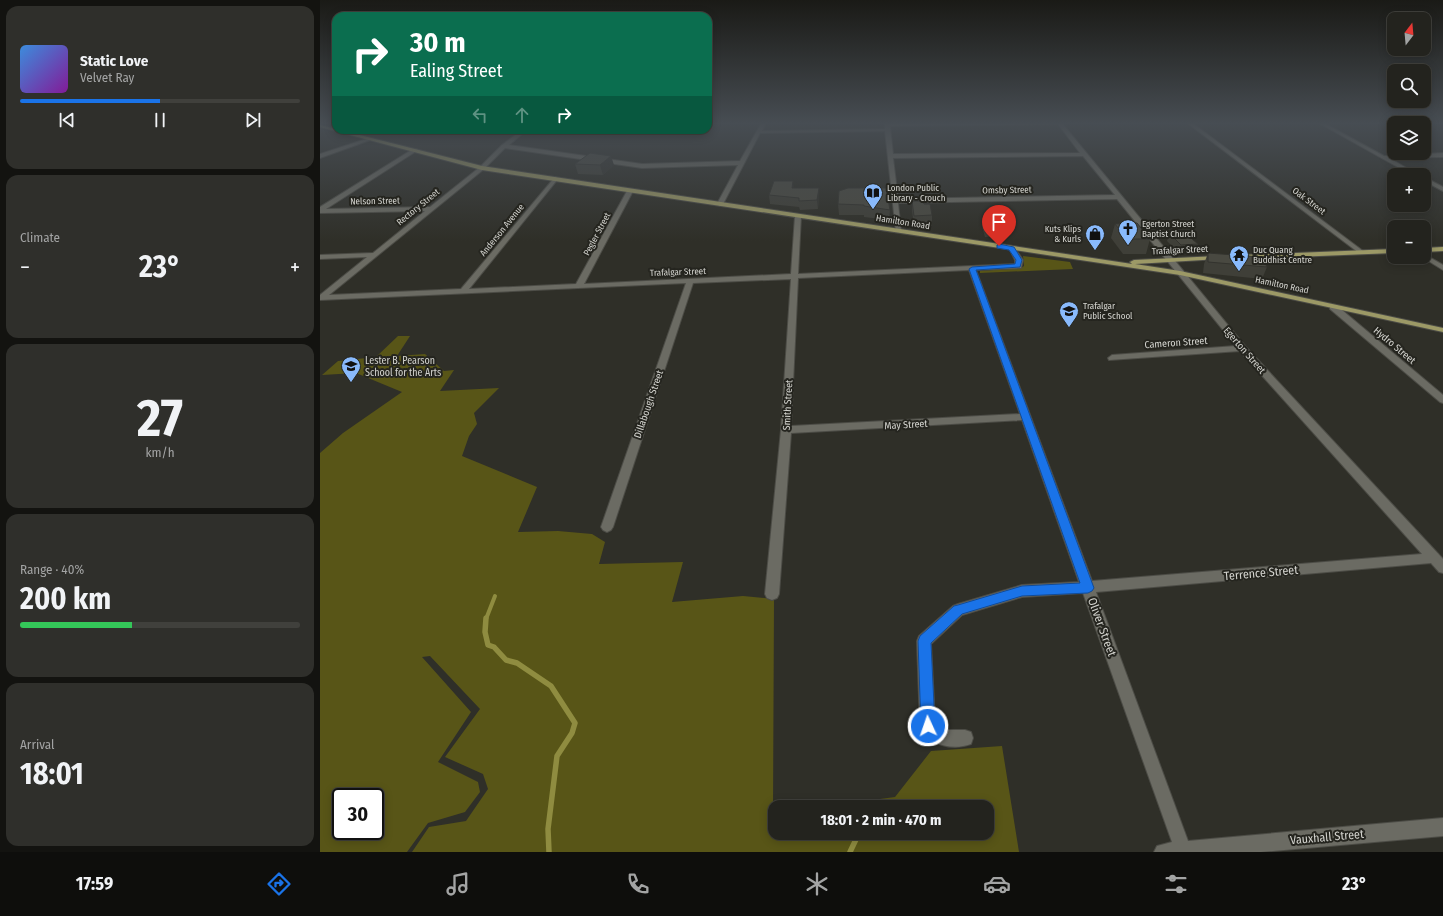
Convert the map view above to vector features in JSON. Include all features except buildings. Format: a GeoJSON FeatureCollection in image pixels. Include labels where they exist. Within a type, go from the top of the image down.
{"type":"FeatureCollection","features":[{"type":"Feature","properties":{"kind":"main road","name":"Hamilton Road"},"geometry":{"type":"LineString","coordinates":[[459,162],[482,168],[630,191],[1180,273],[1443,330]]}},
{"type":"Feature","properties":{"kind":"main road"},"geometry":{"type":"LineString","coordinates":[[1431,250],[1443,249]]}},
{"type":"Feature","properties":{"kind":"main road","name":"Trafalgar Street"},"geometry":{"type":"LineString","coordinates":[[1110,263],[1387,251]]}},
{"type":"Feature","properties":{"kind":"street"},"geometry":{"type":"LineString","coordinates":[[320,211],[397,162]]}},
{"type":"Feature","properties":{"kind":"street","name":"Rectory Street"},"geometry":{"type":"LineString","coordinates":[[320,298],[488,162]]}},
{"type":"Feature","properties":{"kind":"street"},"geometry":{"type":"LineString","coordinates":[[613,162],[642,166],[742,163],[720,204]]}},
{"type":"Feature","properties":{"kind":"street"},"geometry":{"type":"LineString","coordinates":[[892,162],[898,231]]}},
{"type":"Feature","properties":{"kind":"street","name":"Egerton Street"},"geometry":{"type":"LineString","coordinates":[[1090,162],[1242,348],[1443,568]]}},
{"type":"Feature","properties":{"kind":"street","name":"Oak Street"},"geometry":{"type":"LineString","coordinates":[[1241,162],[1361,252]]}},
{"type":"Feature","properties":{"kind":"street"},"geometry":{"type":"LineString","coordinates":[[1392,162],[1403,168]]}},
{"type":"Feature","properties":{"kind":"street","name":"Anderson Avenue"},"geometry":{"type":"LineString","coordinates":[[463,292],[554,179]]}},
{"type":"Feature","properties":{"kind":"street"},"geometry":{"type":"LineString","coordinates":[[1431,183],[1443,190]]}},
{"type":"Feature","properties":{"kind":"street","name":"Pegler Street"},"geometry":{"type":"LineString","coordinates":[[579,286],[630,191]]}},
{"type":"Feature","properties":{"kind":"street","name":"Omsby Street"},"geometry":{"type":"LineString","coordinates":[[896,201],[1118,197]]}},
{"type":"Feature","properties":{"kind":"street","name":"Nelson Street"},"geometry":{"type":"LineString","coordinates":[[320,211],[430,209]]}},
{"type":"Feature","properties":{"kind":"street","name":"Smith Street"},"geometry":{"type":"LineString","coordinates":[[772,594],[786,430],[798,216]]}},
{"type":"Feature","properties":{"kind":"street","name":"Trafalgar Street"},"geometry":{"type":"LineString","coordinates":[[320,298],[1018,266],[1019,260],[1012,248]]}},
{"type":"Feature","properties":{"kind":"street"},"geometry":{"type":"LineString","coordinates":[[320,257],[373,255]]}},
{"type":"Feature","properties":{"kind":"street"},"geometry":{"type":"LineString","coordinates":[[1431,260],[1443,268]]}},
{"type":"Feature","properties":{"kind":"street","name":"Oliver Street"},"geometry":{"type":"LineString","coordinates":[[972,269],[1183,850]]}},
{"type":"Feature","properties":{"kind":"street","name":"Dillabough Street"},"geometry":{"type":"LineString","coordinates":[[607,527],[690,282]]}},
{"type":"Feature","properties":{"kind":"street","name":"Hydro Street"},"geometry":{"type":"LineString","coordinates":[[1333,307],[1443,400]]}},
{"type":"Feature","properties":{"kind":"street","name":"Cameron Street"},"geometry":{"type":"LineString","coordinates":[[1112,358],[1242,348]]}},
{"type":"Feature","properties":{"kind":"street","name":"May Street"},"geometry":{"type":"LineString","coordinates":[[786,430],[1026,417]]}},
{"type":"Feature","properties":{"kind":"street","name":"Terrence Street"},"geometry":{"type":"LineString","coordinates":[[965,738],[942,738],[928,726],[924,641],[958,610],[1022,591],[1088,588],[1434,558]]}},
{"type":"Feature","properties":{"kind":"street","name":"Vauxhall Street"},"geometry":{"type":"LineString","coordinates":[[1164,852],[1443,827]]}},
{"type":"Feature","properties":{"kind":"shaded area"},"geometry":{"type":"Polygon","coordinates":[[[1023,256],[1070,262],[1073,269],[980,273],[980,271],[1021,268],[1024,266],[1023,256]]]}},
{"type":"Feature","properties":{"kind":"shaded area"},"geometry":{"type":"Polygon","coordinates":[[[398,336],[410,336],[397,356],[425,354],[444,371],[454,370],[440,391],[499,388],[474,413],[477,424],[469,436],[462,456],[537,487],[518,532],[558,531],[592,534],[605,542],[599,564],[683,562],[672,602],[743,596],[774,599],[773,800],[768,800],[768,840],[994,840],[994,800],[872,800],[895,797],[931,751],[1002,746],[1019,852],[412,852],[429,827],[466,821],[488,789],[483,774],[445,757],[480,709],[430,656],[422,657],[471,712],[438,762],[478,782],[480,792],[465,812],[428,823],[407,852],[320,852],[320,453],[343,433],[402,392],[356,373],[322,375],[338,361],[376,357],[398,336]]]}},
{"type":"Feature","properties":{"kind":"waterway"},"geometry":{"type":"LineString","coordinates":[[486,619],[495,596]]}},
{"type":"Feature","properties":{"kind":"waterway"},"geometry":{"type":"LineString","coordinates":[[486,618],[485,632],[488,645],[494,647],[506,660],[517,663],[551,686],[575,723],[572,733],[557,756],[548,829],[549,852]]}},
{"type":"Feature","properties":{"kind":"waterway"},"geometry":{"type":"LineString","coordinates":[[850,852],[856,840]]}},
{"type":"Feature","properties":{"kind":"place","name":"London Public Library - Crouch"},"geometry":{"type":"Point","coordinates":[873,210]}},
{"type":"Feature","properties":{"kind":"place","name":"Egerton Street Baptist Church"},"geometry":{"type":"Point","coordinates":[1128,246]}},
{"type":"Feature","properties":{"kind":"place","name":"Kuts Klips & Kurls"},"geometry":{"type":"Point","coordinates":[1095,251]}},
{"type":"Feature","properties":{"kind":"place","name":"Duc Quang Buddhist Centre"},"geometry":{"type":"Point","coordinates":[1239,272]}},
{"type":"Feature","properties":{"kind":"place","name":"Trafalgar Public School"},"geometry":{"type":"Point","coordinates":[1069,328]}},
{"type":"Feature","properties":{"kind":"place","name":"Lester B. Pearson School for the Arts"},"geometry":{"type":"Point","coordinates":[351,383]}},
{"type":"Feature","properties":{"kind":"route"},"geometry":{"type":"LineString","coordinates":[[928,726],[924,641],[958,610],[1022,591],[1088,588],[972,269],[1018,266],[1019,260],[1012,248],[999,246]]}}]}
